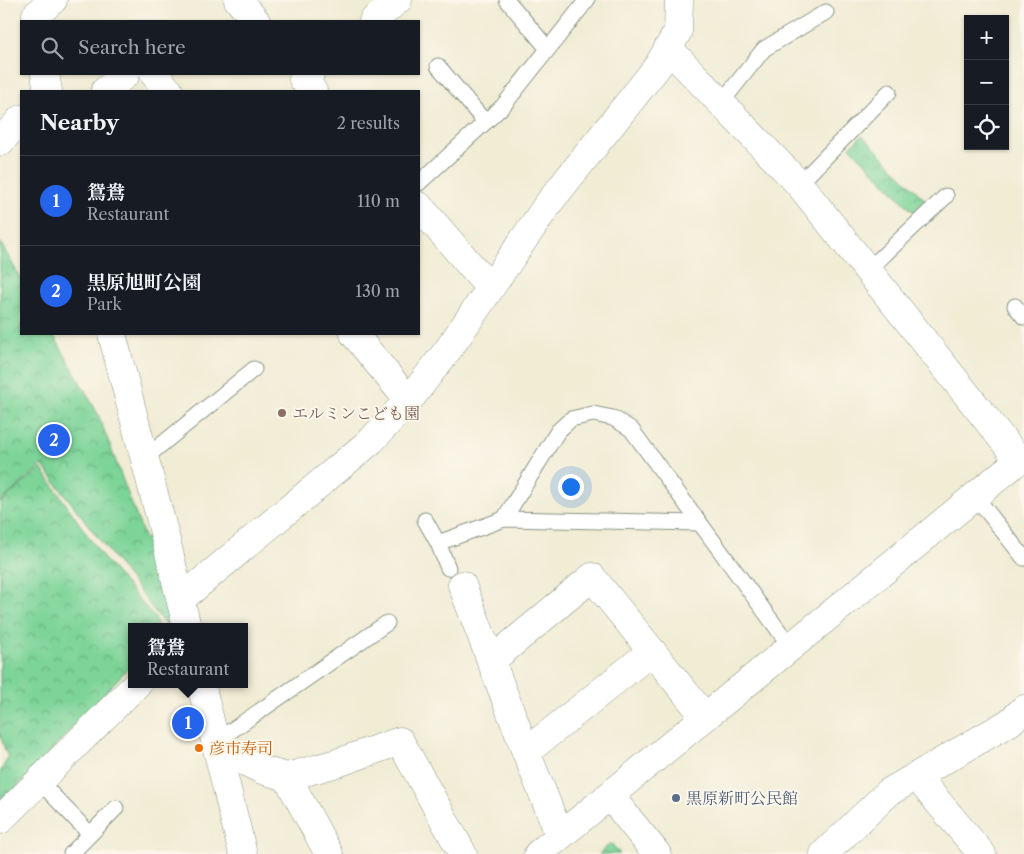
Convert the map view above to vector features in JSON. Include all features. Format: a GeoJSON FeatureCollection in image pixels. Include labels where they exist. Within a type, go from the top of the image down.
{"type":"FeatureCollection","features":[{"type":"Feature","properties":{"kind":"street"},"geometry":{"type":"LineString","coordinates":[[238,0],[255,20]]}},
{"type":"Feature","properties":{"kind":"street"},"geometry":{"type":"LineString","coordinates":[[374,20],[398,0]]}},
{"type":"Feature","properties":{"kind":"street"},"geometry":{"type":"LineString","coordinates":[[181,599],[372,440],[408,400],[450,347],[548,204],[658,66],[678,31],[679,0]]}},
{"type":"Feature","properties":{"kind":"street"},"geometry":{"type":"LineString","coordinates":[[538,854],[1021,458],[799,184],[668,48]]}},
{"type":"Feature","properties":{"kind":"street"},"geometry":{"type":"LineString","coordinates":[[106,90],[125,75]]}},
{"type":"Feature","properties":{"kind":"street"},"geometry":{"type":"LineString","coordinates":[[155,75],[168,90]]}},
{"type":"Feature","properties":{"kind":"street"},"geometry":{"type":"LineString","coordinates":[[0,142],[20,120]]}},
{"type":"Feature","properties":{"kind":"street"},"geometry":{"type":"LineString","coordinates":[[420,207],[490,288]]}},
{"type":"Feature","properties":{"kind":"street"},"geometry":{"type":"LineString","coordinates":[[112,335],[186,623]]}},
{"type":"Feature","properties":{"kind":"street"},"geometry":{"type":"LineString","coordinates":[[355,335],[408,400]]}},
{"type":"Feature","properties":{"kind":"street"},"geometry":{"type":"LineString","coordinates":[[455,577],[491,661],[560,836]]}},
{"type":"Feature","properties":{"kind":"street"},"geometry":{"type":"LineString","coordinates":[[491,661],[592,577],[705,717]]}},
{"type":"Feature","properties":{"kind":"street"},"geometry":{"type":"LineString","coordinates":[[526,752],[652,651]]}},
{"type":"Feature","properties":{"kind":"street"},"geometry":{"type":"LineString","coordinates":[[0,820],[133,688]]}},
{"type":"Feature","properties":{"kind":"street"},"geometry":{"type":"LineString","coordinates":[[202,688],[243,854]]}},
{"type":"Feature","properties":{"kind":"street"},"geometry":{"type":"LineString","coordinates":[[824,854],[889,792],[1010,722],[1024,709]]}},
{"type":"Feature","properties":{"kind":"street"},"geometry":{"type":"LineString","coordinates":[[216,745],[262,770],[288,777],[337,763],[400,741],[463,854]]}},
{"type":"Feature","properties":{"kind":"street"},"geometry":{"type":"LineString","coordinates":[[916,776],[982,854]]}},
{"type":"Feature","properties":{"kind":"street"},"geometry":{"type":"LineString","coordinates":[[288,777],[329,854]]}},
{"type":"Feature","properties":{"kind":"street"},"geometry":{"type":"LineString","coordinates":[[610,796],[657,854]]}},
{"type":"Feature","properties":{"kind":"lane"},"geometry":{"type":"LineString","coordinates":[[506,0],[548,49]]}},
{"type":"Feature","properties":{"kind":"lane"},"geometry":{"type":"LineString","coordinates":[[420,182],[503,106],[587,0]]}},
{"type":"Feature","properties":{"kind":"lane"},"geometry":{"type":"LineString","coordinates":[[721,103],[764,49],[826,12]]}},
{"type":"Feature","properties":{"kind":"lane"},"geometry":{"type":"LineString","coordinates":[[438,66],[485,122]]}},
{"type":"Feature","properties":{"kind":"lane"},"geometry":{"type":"LineString","coordinates":[[799,184],[889,92]]}},
{"type":"Feature","properties":{"kind":"lane"},"geometry":{"type":"LineString","coordinates":[[868,270],[946,196]]}},
{"type":"Feature","properties":{"kind":"lane"},"geometry":{"type":"LineString","coordinates":[[145,458],[254,369]]}},
{"type":"Feature","properties":{"kind":"lane"},"geometry":{"type":"LineString","coordinates":[[504,518],[558,431],[571,419],[593,414],[613,418],[631,430],[790,646]]}},
{"type":"Feature","properties":{"kind":"lane"},"geometry":{"type":"LineString","coordinates":[[975,496],[1024,558]]}},
{"type":"Feature","properties":{"kind":"lane"},"geometry":{"type":"LineString","coordinates":[[438,543],[504,518],[700,523]]}},
{"type":"Feature","properties":{"kind":"lane"},"geometry":{"type":"LineString","coordinates":[[425,520],[455,577]]}},
{"type":"Feature","properties":{"kind":"lane"},"geometry":{"type":"LineString","coordinates":[[216,745],[387,623]]}},
{"type":"Feature","properties":{"kind":"lane"},"geometry":{"type":"LineString","coordinates":[[40,781],[90,834]]}},
{"type":"Feature","properties":{"kind":"lane"},"geometry":{"type":"LineString","coordinates":[[71,854],[116,808]]}},
{"type":"Feature","properties":{"kind":"green space"},"geometry":{"type":"Polygon","coordinates":[[[862,135],[925,200],[913,212],[850,147],[862,135]]]}},
{"type":"Feature","properties":{"kind":"green space"},"geometry":{"type":"Polygon","coordinates":[[[0,242],[20,277],[20,335],[54,335],[98,414],[145,539],[151,537],[171,622],[164,623],[42,465],[0,502],[0,242]]]}},
{"type":"Feature","properties":{"kind":"green space"},"geometry":{"type":"Polygon","coordinates":[[[41,468],[104,559],[155,618],[157,623],[128,623],[128,668],[0,805],[0,772],[8,758],[0,735],[0,503],[41,468]]]}},
{"type":"Feature","properties":{"kind":"green space"},"geometry":{"type":"Polygon","coordinates":[[[611,843],[620,854],[599,854],[611,843]]]}},
{"type":"Feature","properties":{"kind":"place","name":"エルミンこども園"},"geometry":{"type":"Point","coordinates":[282,413]}},
{"type":"Feature","properties":{"kind":"place","name":"黒原旭町公園"},"geometry":{"type":"Point","coordinates":[54,440]}},
{"type":"Feature","properties":{"kind":"place","name":"鴛鴦"},"geometry":{"type":"Point","coordinates":[188,723]}},
{"type":"Feature","properties":{"kind":"place","name":"彦市寿司"},"geometry":{"type":"Point","coordinates":[199,748]}},
{"type":"Feature","properties":{"kind":"place","name":"黒原新町公民館"},"geometry":{"type":"Point","coordinates":[676,798]}}]}
